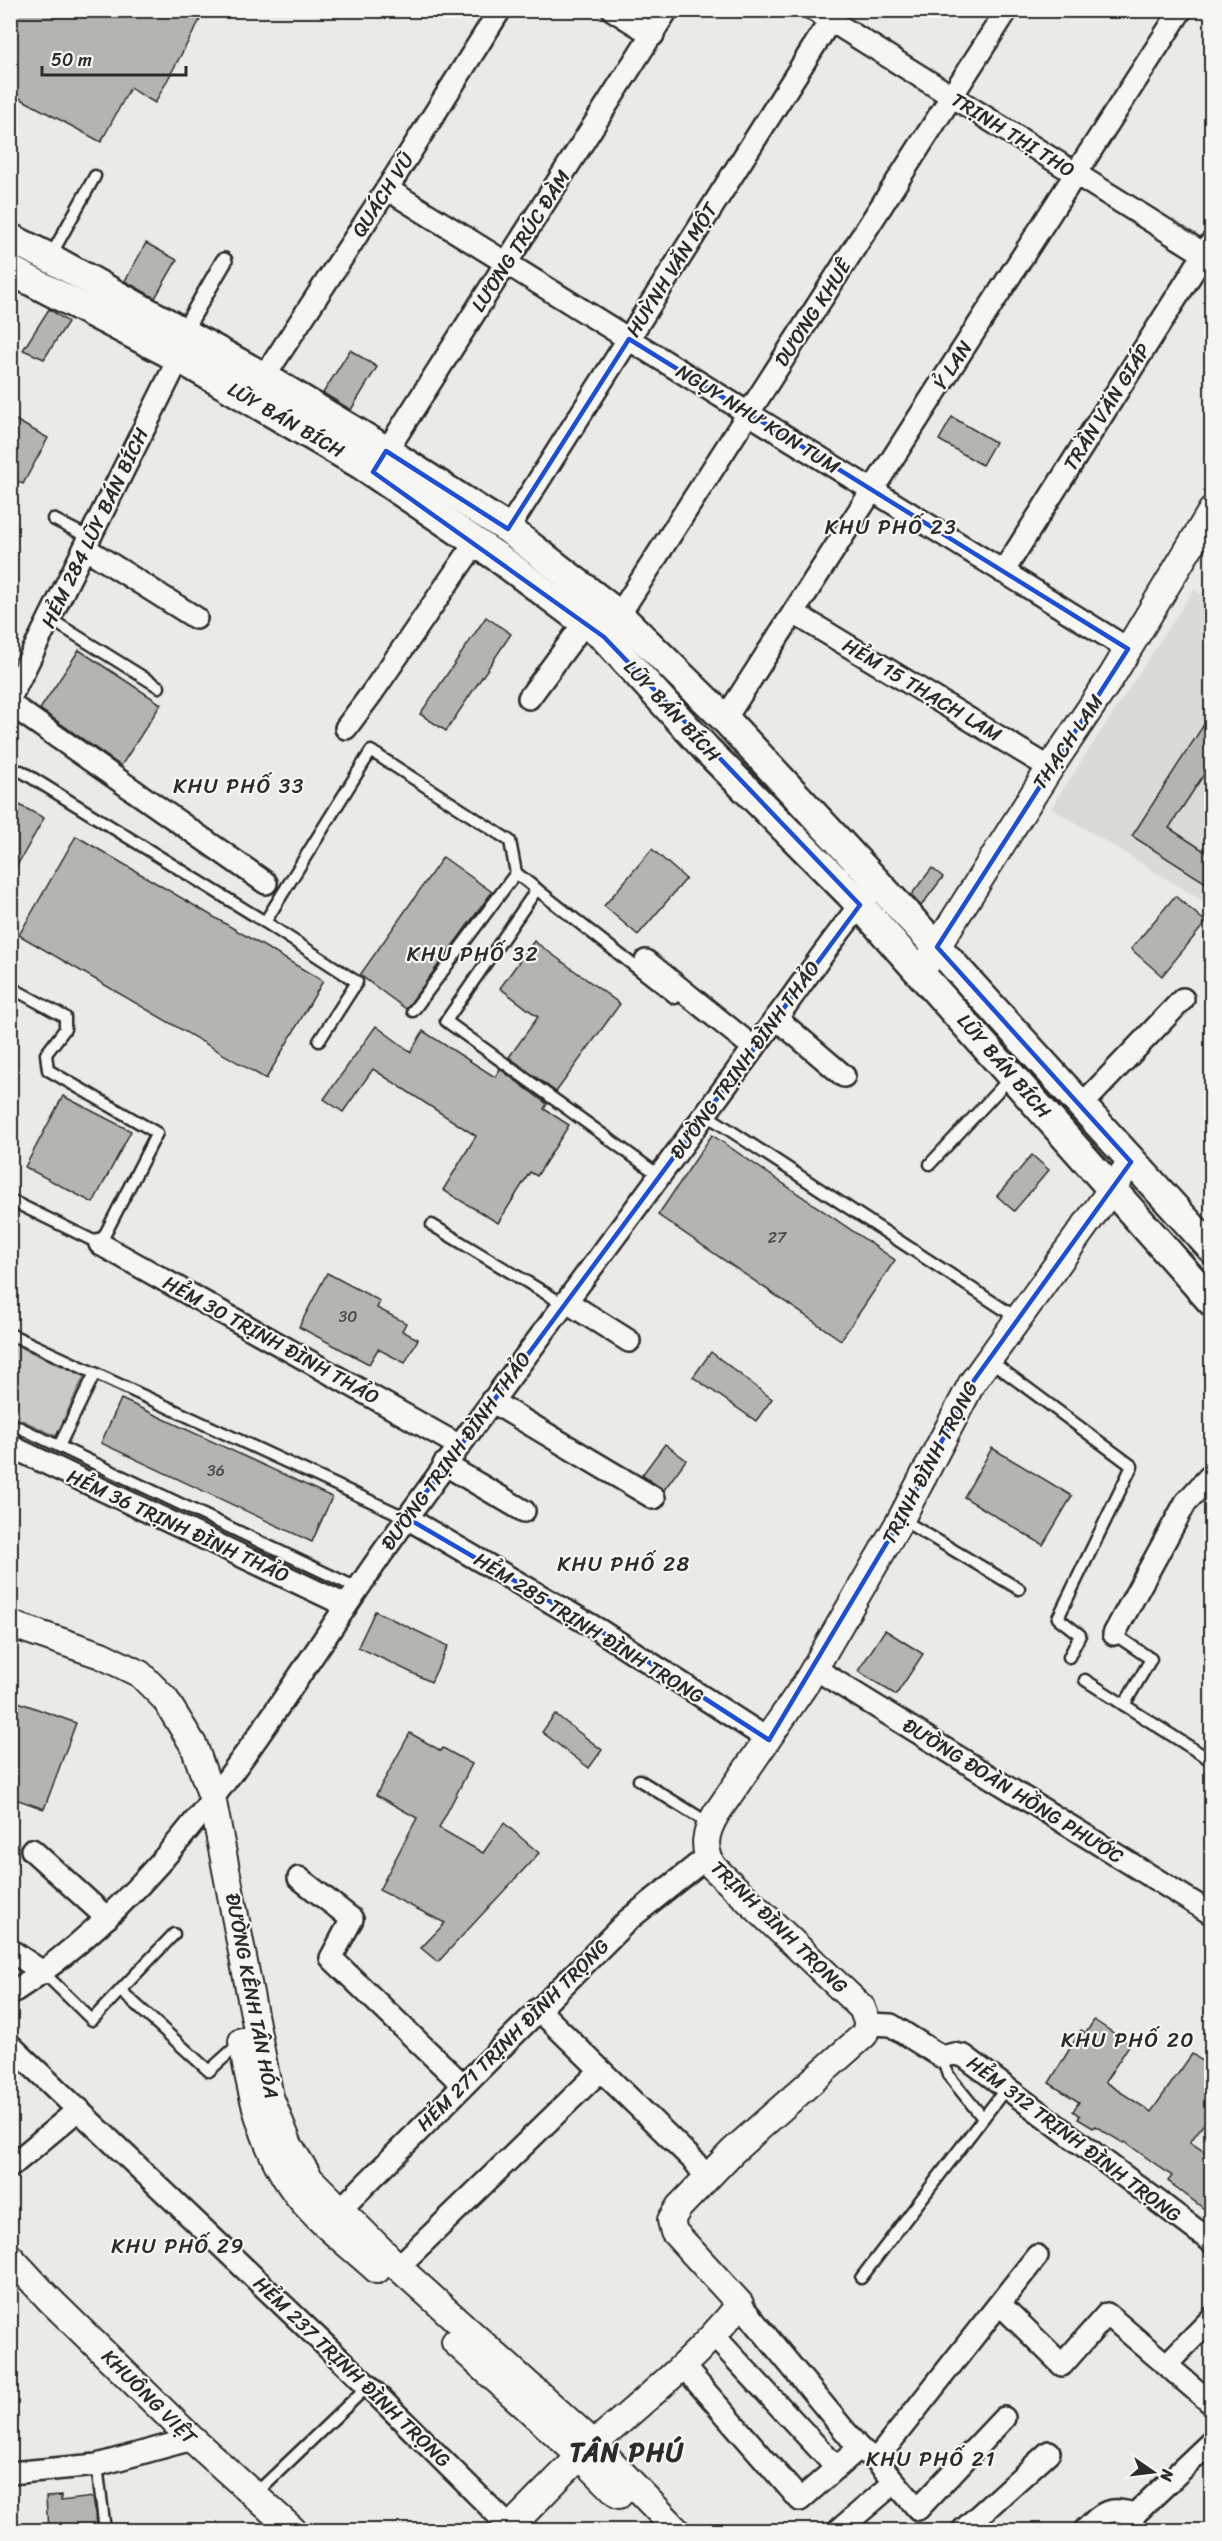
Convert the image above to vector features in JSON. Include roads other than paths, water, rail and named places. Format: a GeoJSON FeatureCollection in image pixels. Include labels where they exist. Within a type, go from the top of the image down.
{"type":"FeatureCollection","features":[{"type":"Feature","properties":{"kind":"main road","name":"LŨY BÁN BÍCH"},"geometry":{"type":"LineString","coordinates":[[11,238],[50,258],[181,345],[380,461],[508,529],[619,615],[725,719],[868,894],[921,972],[1212,1302]]}},
{"type":"Feature","properties":{"kind":"main road","name":"LŨY BÁN BÍCH"},"geometry":{"type":"LineString","coordinates":[[10,270],[181,345],[264,377],[380,461],[476,542],[604,637],[706,749],[868,894],[937,947],[1212,1248]]}},
{"type":"Feature","properties":{"kind":"street","name":"QUÁCH VŨ"},"geometry":{"type":"LineString","coordinates":[[264,377],[500,10]]}},
{"type":"Feature","properties":{"kind":"street"},"geometry":{"type":"LineString","coordinates":[[613,10],[653,34]]}},
{"type":"Feature","properties":{"kind":"street","name":"LƯƠNG TRÚC ĐÀM"},"geometry":{"type":"LineString","coordinates":[[380,461],[667,10]]}},
{"type":"Feature","properties":{"kind":"street","name":"DƯƠNG KHUÊ"},"geometry":{"type":"LineString","coordinates":[[619,615],[1007,10]]}},
{"type":"Feature","properties":{"kind":"street","name":"Ỷ LAN"},"geometry":{"type":"LineString","coordinates":[[725,719],[1181,10]]}},
{"type":"Feature","properties":{"kind":"street","name":"TRỊNH THỊ THO"},"geometry":{"type":"LineString","coordinates":[[827,14],[952,97],[1075,174],[1209,252]]}},
{"type":"Feature","properties":{"kind":"street","name":"HUỲNH VĂN MỘT"},"geometry":{"type":"LineString","coordinates":[[508,529],[629,339],[827,14]]}},
{"type":"Feature","properties":{"kind":"street","name":"NGỤY NHƯ KON TUM"},"geometry":{"type":"LineString","coordinates":[[387,189],[1128,649]]}},
{"type":"Feature","properties":{"kind":"street","name":"TRẦN VĂN GIÁP"},"geometry":{"type":"LineString","coordinates":[[1003,572],[1209,252]]}},
{"type":"Feature","properties":{"kind":"street"},"geometry":{"type":"LineString","coordinates":[[181,345],[224,261]]}},
{"type":"Feature","properties":{"kind":"street","name":"HẺM 284 LŨY BÁN BÍCH"},"geometry":{"type":"LineString","coordinates":[[10,698],[88,543],[181,345]]}},
{"type":"Feature","properties":{"kind":"street","name":"THẠCH LAM"},"geometry":{"type":"LineString","coordinates":[[921,972],[1128,649],[1212,510]]}},
{"type":"Feature","properties":{"kind":"street"},"geometry":{"type":"LineString","coordinates":[[346,728],[476,542]]}},
{"type":"Feature","properties":{"kind":"street"},"geometry":{"type":"LineString","coordinates":[[88,543],[196,618]]}},
{"type":"Feature","properties":{"kind":"street","name":"HẺM 15 THẠCH LAM"},"geometry":{"type":"LineString","coordinates":[[794,613],[1050,768]]}},
{"type":"Feature","properties":{"kind":"street"},"geometry":{"type":"LineString","coordinates":[[529,698],[585,622]]}},
{"type":"Feature","properties":{"kind":"street"},"geometry":{"type":"LineString","coordinates":[[10,704],[266,883]]}},
{"type":"Feature","properties":{"kind":"street","name":"ĐƯỜNG TRỊNH ĐÌNH THẢO"},"geometry":{"type":"LineString","coordinates":[[10,1994],[44,1973],[107,1918],[169,1852],[245,1756],[351,1597],[444,1464],[868,894]]}},
{"type":"Feature","properties":{"kind":"street"},"geometry":{"type":"LineString","coordinates":[[646,961],[752,1052]]}},
{"type":"Feature","properties":{"kind":"street"},"geometry":{"type":"LineString","coordinates":[[1081,1106],[1184,999]]}},
{"type":"Feature","properties":{"kind":"street"},"geometry":{"type":"LineString","coordinates":[[776,1018],[844,1076]]}},
{"type":"Feature","properties":{"kind":"street","name":"TRỊNH ĐÌNH TRỌNG"},"geometry":{"type":"LineString","coordinates":[[868,2024],[862,2008],[721,1876],[707,1857],[705,1844],[710,1824],[769,1740],[814,1668],[901,1519],[972,1383],[1131,1162]]}},
{"type":"Feature","properties":{"kind":"street","name":"HẺM 30 TRỊNH ĐÌNH THẢO"},"geometry":{"type":"LineString","coordinates":[[92,1240],[458,1445]]}},
{"type":"Feature","properties":{"kind":"street"},"geometry":{"type":"LineString","coordinates":[[566,1303],[629,1341]]}},
{"type":"Feature","properties":{"kind":"street"},"geometry":{"type":"LineString","coordinates":[[490,1401],[654,1497]]}},
{"type":"Feature","properties":{"kind":"street","name":"HẺM 36 TRỊNH ĐÌNH THẢO"},"geometry":{"type":"LineString","coordinates":[[10,1446],[351,1597]]}},
{"type":"Feature","properties":{"kind":"street"},"geometry":{"type":"LineString","coordinates":[[444,1464],[524,1511]]}},
{"type":"Feature","properties":{"kind":"street"},"geometry":{"type":"LineString","coordinates":[[1114,1634],[1186,1503],[1212,1474]]}},
{"type":"Feature","properties":{"kind":"street","name":"HẺM 285 TRỊNH ĐÌNH TRỌNG"},"geometry":{"type":"LineString","coordinates":[[407,1518],[599,1630],[769,1740]]}},
{"type":"Feature","properties":{"kind":"street","name":"ĐƯỜNG KÊNH TÂN HÓA"},"geometry":{"type":"LineString","coordinates":[[10,1624],[101,1655],[140,1674],[165,1699],[194,1746],[270,2097],[289,2145],[333,2216],[677,2530]]}},
{"type":"Feature","properties":{"kind":"street","name":"ĐƯỜNG KÊNH TÂN HÓA"},"geometry":{"type":"LineString","coordinates":[[10,1640],[96,1669],[131,1687],[152,1707],[179,1753],[191,1781],[206,1805],[211,1862],[251,2094],[276,2160],[301,2198],[333,2216],[398,2267],[588,2450],[655,2530]]}},
{"type":"Feature","properties":{"kind":"street","name":"ĐƯỜNG ĐOÀN HỒNG PHƯỚC"},"geometry":{"type":"LineString","coordinates":[[814,1668],[1212,1914]]}},
{"type":"Feature","properties":{"kind":"street"},"geometry":{"type":"LineString","coordinates":[[32,1850],[107,1918]]}},
{"type":"Feature","properties":{"kind":"street","name":"HẺM 271 TRỊNH ĐÌNH TRỌNG"},"geometry":{"type":"LineString","coordinates":[[333,2216],[628,1920],[707,1857]]}},
{"type":"Feature","properties":{"kind":"street"},"geometry":{"type":"LineString","coordinates":[[299,1878],[352,1919],[331,1958],[463,2085]]}},
{"type":"Feature","properties":{"kind":"street"},"geometry":{"type":"LineString","coordinates":[[10,1950],[44,1973]]}},
{"type":"Feature","properties":{"kind":"street"},"geometry":{"type":"LineString","coordinates":[[538,2009],[694,2160],[706,2177]]}},
{"type":"Feature","properties":{"kind":"street"},"geometry":{"type":"LineString","coordinates":[[868,2024],[864,2035],[706,2177],[678,2206],[670,2220],[675,2232],[740,2304],[867,2454],[895,2481],[918,2509],[1004,2418]]}},
{"type":"Feature","properties":{"kind":"street","name":"HẺM 312 TRỊNH ĐÌNH TRỌNG"},"geometry":{"type":"LineString","coordinates":[[868,2024],[891,2025],[942,2057],[954,2054],[964,2056],[1007,2086],[1212,2242]]}},
{"type":"Feature","properties":{"kind":"street","name":"HẺM 237 TRỊNH ĐÌNH TRỌNG"},"geometry":{"type":"LineString","coordinates":[[10,2045],[368,2386],[509,2529]]}},
{"type":"Feature","properties":{"kind":"street"},"geometry":{"type":"LineString","coordinates":[[398,2267],[600,2071]]}},
{"type":"Feature","properties":{"kind":"street"},"geometry":{"type":"LineString","coordinates":[[10,2167],[79,2109]]}},
{"type":"Feature","properties":{"kind":"street"},"geometry":{"type":"LineString","coordinates":[[684,2367],[800,2500],[836,2467],[867,2454],[1000,2304],[1037,2256]]}},
{"type":"Feature","properties":{"kind":"street","name":"KHUÔNG VIỆT"},"geometry":{"type":"LineString","coordinates":[[10,2257],[50,2300],[192,2439],[294,2530]]}},
{"type":"Feature","properties":{"kind":"street"},"geometry":{"type":"LineString","coordinates":[[509,2529],[588,2450],[684,2367],[714,2337],[740,2304]]}},
{"type":"Feature","properties":{"kind":"street"},"geometry":{"type":"LineString","coordinates":[[1000,2304],[1062,2365],[1107,2314],[1212,2404]]}},
{"type":"Feature","properties":{"kind":"street"},"geometry":{"type":"LineString","coordinates":[[1166,2365],[1212,2318]]}},
{"type":"Feature","properties":{"kind":"street"},"geometry":{"type":"LineString","coordinates":[[714,2337],[836,2467]]}},
{"type":"Feature","properties":{"kind":"street"},"geometry":{"type":"LineString","coordinates":[[10,2473],[97,2464],[192,2439]]}},
{"type":"Feature","properties":{"kind":"street"},"geometry":{"type":"LineString","coordinates":[[1085,2530],[1103,2512],[1117,2509],[1134,2522],[1212,2441]]}},
{"type":"Feature","properties":{"kind":"street"},"geometry":{"type":"LineString","coordinates":[[963,2530],[1049,2452]]}},
{"type":"Feature","properties":{"kind":"street"},"geometry":{"type":"LineString","coordinates":[[839,2530],[895,2481]]}},
{"type":"Feature","properties":{"kind":"lane"},"geometry":{"type":"LineString","coordinates":[[50,258],[95,176]]}},
{"type":"Feature","properties":{"kind":"lane"},"geometry":{"type":"LineString","coordinates":[[53,519],[88,543]]}},
{"type":"Feature","properties":{"kind":"lane"},"geometry":{"type":"LineString","coordinates":[[50,619],[159,687]]}},
{"type":"Feature","properties":{"kind":"lane"},"geometry":{"type":"LineString","coordinates":[[265,922],[371,751],[510,841],[516,873],[752,1052]]}},
{"type":"Feature","properties":{"kind":"lane"},"geometry":{"type":"LineString","coordinates":[[21,771],[265,922],[357,982],[319,1041]]}},
{"type":"Feature","properties":{"kind":"lane"},"geometry":{"type":"LineString","coordinates":[[413,1011],[516,873]]}},
{"type":"Feature","properties":{"kind":"lane"},"geometry":{"type":"LineString","coordinates":[[537,889],[446,1021],[660,1176]]}},
{"type":"Feature","properties":{"kind":"lane"},"geometry":{"type":"LineString","coordinates":[[10,987],[65,1017],[64,1029],[46,1054],[48,1070],[157,1133],[92,1240],[13,1201],[10,1213]]}},
{"type":"Feature","properties":{"kind":"lane"},"geometry":{"type":"LineString","coordinates":[[930,1164],[1012,1076]]}},
{"type":"Feature","properties":{"kind":"lane"},"geometry":{"type":"LineString","coordinates":[[705,1114],[1017,1318]]}},
{"type":"Feature","properties":{"kind":"lane"},"geometry":{"type":"LineString","coordinates":[[432,1225],[566,1303]]}},
{"type":"Feature","properties":{"kind":"lane"},"geometry":{"type":"LineString","coordinates":[[10,1334],[407,1518]]}},
{"type":"Feature","properties":{"kind":"lane"},"geometry":{"type":"LineString","coordinates":[[988,1359],[1132,1466],[1058,1618],[1080,1635],[1069,1657]]}},
{"type":"Feature","properties":{"kind":"lane"},"geometry":{"type":"LineString","coordinates":[[59,1446],[94,1373]]}},
{"type":"Feature","properties":{"kind":"lane"},"geometry":{"type":"LineString","coordinates":[[10,1423],[351,1597]]}},
{"type":"Feature","properties":{"kind":"lane"},"geometry":{"type":"LineString","coordinates":[[901,1519],[1019,1589]]}},
{"type":"Feature","properties":{"kind":"lane"},"geometry":{"type":"LineString","coordinates":[[1114,1634],[1151,1659],[1124,1705]]}},
{"type":"Feature","properties":{"kind":"lane"},"geometry":{"type":"LineString","coordinates":[[1085,1680],[1212,1761]]}},
{"type":"Feature","properties":{"kind":"lane"},"geometry":{"type":"LineString","coordinates":[[639,1780],[710,1824]]}},
{"type":"Feature","properties":{"kind":"lane"},"geometry":{"type":"LineString","coordinates":[[44,1973],[92,2020],[174,1934]]}},
{"type":"Feature","properties":{"kind":"lane"},"geometry":{"type":"LineString","coordinates":[[121,1991],[209,2071],[242,2041]]}},
{"type":"Feature","properties":{"kind":"lane"},"geometry":{"type":"LineString","coordinates":[[942,2057],[948,2075],[983,2118]]}},
{"type":"Feature","properties":{"kind":"lane"},"geometry":{"type":"LineString","coordinates":[[861,2278],[1007,2086]]}},
{"type":"Feature","properties":{"kind":"lane"},"geometry":{"type":"LineString","coordinates":[[254,2496],[368,2386]]}},
{"type":"Feature","properties":{"kind":"lane"},"geometry":{"type":"LineString","coordinates":[[97,2464],[105,2530]]}},
{"type":"Feature","properties":{"kind":"district","name":"KHU PHỐ 23"},"geometry":{"type":"Point","coordinates":[891,527]}},
{"type":"Feature","properties":{"kind":"district","name":"KHU PHỐ 33"},"geometry":{"type":"Point","coordinates":[239,786]}},
{"type":"Feature","properties":{"kind":"district","name":"KHU PHỐ 32"},"geometry":{"type":"Point","coordinates":[473,954]}},
{"type":"Feature","properties":{"kind":"district","name":"KHU PHỐ 28"},"geometry":{"type":"Point","coordinates":[624,1564]}},
{"type":"Feature","properties":{"kind":"district","name":"KHU PHỐ 20"},"geometry":{"type":"Point","coordinates":[1128,2040]}},
{"type":"Feature","properties":{"kind":"district","name":"KHU PHỐ 29"},"geometry":{"type":"Point","coordinates":[178,2246]}},
{"type":"Feature","properties":{"kind":"district","name":"TÂN PHÚ"},"geometry":{"type":"Point","coordinates":[627,2452]}},
{"type":"Feature","properties":{"kind":"district","name":"KHU PHỐ 21"},"geometry":{"type":"Point","coordinates":[931,2459]}}]}
